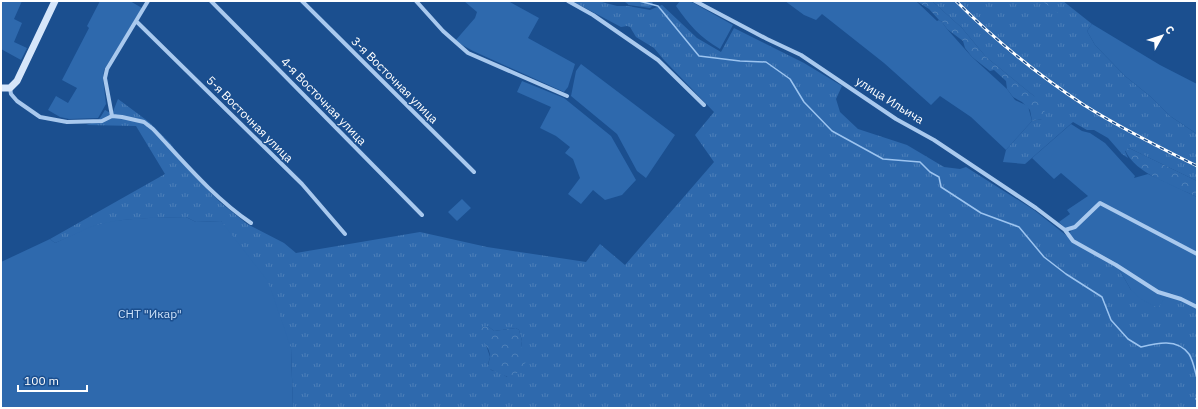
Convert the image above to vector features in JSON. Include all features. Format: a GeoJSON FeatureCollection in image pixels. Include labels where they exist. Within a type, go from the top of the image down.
{"type":"FeatureCollection","features":[{"type":"Feature","properties":{"kind":"street"},"geometry":{"type":"LineString","coordinates":[[1,88],[10,88],[17,81],[55,1]]}},
{"type":"Feature","properties":{"kind":"street"},"geometry":{"type":"LineString","coordinates":[[112,116],[105,78],[107,69],[148,1]]}},
{"type":"Feature","properties":{"kind":"street","name":"4-я Восточная улица"},"geometry":{"type":"LineString","coordinates":[[211,1],[422,215]]}},
{"type":"Feature","properties":{"kind":"street","name":"3-я Восточная улица"},"geometry":{"type":"LineString","coordinates":[[302,1],[474,172]]}},
{"type":"Feature","properties":{"kind":"street"},"geometry":{"type":"LineString","coordinates":[[416,1],[443,31],[468,53],[567,96]]}},
{"type":"Feature","properties":{"kind":"street"},"geometry":{"type":"LineString","coordinates":[[568,1],[593,14],[658,60],[704,105]]}},
{"type":"Feature","properties":{"kind":"street","name":"улица Ильича"},"geometry":{"type":"LineString","coordinates":[[695,1],[801,55],[896,119],[934,140],[1036,208],[1065,230],[1073,241],[1116,264],[1158,292],[1181,299],[1197,307]]}},
{"type":"Feature","properties":{"kind":"street","name":"5-я Восточная улица"},"geometry":{"type":"LineString","coordinates":[[136,21],[302,184],[345,234]]}},
{"type":"Feature","properties":{"kind":"street"},"geometry":{"type":"LineString","coordinates":[[10,88],[11,94],[17,101],[40,117],[67,122],[102,121],[112,116],[144,122],[153,129],[206,186],[251,223]]}},
{"type":"Feature","properties":{"kind":"street"},"geometry":{"type":"LineString","coordinates":[[1065,230],[1075,227],[1100,203],[1197,254]]}},
{"type":"Feature","properties":{"kind":"green space"},"geometry":{"type":"Polygon","coordinates":[[[1,1],[22,1],[14,19],[22,23],[14,42],[27,48],[21,60],[1,49],[1,1]]]}},
{"type":"Feature","properties":{"kind":"green space"},"geometry":{"type":"Polygon","coordinates":[[[100,1],[130,1],[142,8],[104,70],[103,78],[106,104],[98,118],[69,119],[60,117],[48,110],[56,96],[68,103],[77,88],[62,80],[89,28],[87,26],[100,1]]]}},
{"type":"Feature","properties":{"kind":"green space"},"geometry":{"type":"Polygon","coordinates":[[[464,1],[508,1],[539,18],[528,38],[575,64],[568,87],[564,92],[473,51],[455,41],[475,18],[477,12],[464,1]]]}},
{"type":"Feature","properties":{"kind":"green space"},"geometry":{"type":"Polygon","coordinates":[[[572,1],[601,1],[617,6],[628,6],[650,10],[662,5],[697,38],[721,52],[734,28],[804,63],[842,86],[836,99],[840,112],[858,129],[907,145],[944,167],[960,169],[966,167],[1034,210],[1067,236],[1115,262],[1131,290],[1169,292],[1197,307],[1197,408],[293,408],[291,348],[221,221],[196,222],[186,217],[123,220],[96,226],[55,243],[50,239],[165,174],[136,126],[86,125],[98,121],[105,110],[112,114],[118,99],[149,122],[170,143],[197,179],[221,203],[247,224],[284,243],[296,253],[420,232],[487,247],[586,262],[600,244],[625,265],[714,162],[695,135],[714,112],[654,48],[636,37],[630,27],[621,27],[572,1]],[[484,326],[481,329],[490,357],[488,364],[491,370],[501,373],[507,377],[521,347],[522,341],[519,330],[516,328],[494,331],[488,326],[484,326]]]}},
{"type":"Feature","properties":{"kind":"green space"},"geometry":{"type":"Polygon","coordinates":[[[624,1],[652,1],[653,5],[650,8],[629,5],[624,1]]]}},
{"type":"Feature","properties":{"kind":"green space"},"geometry":{"type":"Polygon","coordinates":[[[680,1],[690,1],[733,25],[720,49],[695,30],[676,6],[680,1]]]}},
{"type":"Feature","properties":{"kind":"green space"},"geometry":{"type":"Polygon","coordinates":[[[785,1],[916,1],[937,21],[939,20],[942,22],[972,57],[1007,89],[1015,100],[1028,106],[1032,121],[1006,150],[971,117],[940,96],[931,105],[884,63],[822,14],[816,20],[804,15],[785,1]]]}},
{"type":"Feature","properties":{"kind":"green space"},"geometry":{"type":"Polygon","coordinates":[[[916,1],[932,1],[962,28],[986,57],[1034,96],[1043,106],[1045,113],[1044,117],[1042,119],[1032,121],[1030,110],[1022,102],[1013,97],[1007,89],[1006,81],[994,70],[990,71],[972,57],[965,48],[963,41],[947,29],[929,9],[916,1]]]}},
{"type":"Feature","properties":{"kind":"green space"},"geometry":{"type":"Polygon","coordinates":[[[932,1],[1063,1],[1092,24],[1087,31],[1095,45],[1125,76],[1151,97],[1170,116],[1197,134],[1197,181],[1129,148],[1125,151],[1128,158],[1122,154],[1108,138],[1094,130],[1087,130],[1073,122],[1025,164],[1003,162],[1006,150],[1032,121],[1042,119],[1034,96],[986,57],[962,28],[932,1]]]}},
{"type":"Feature","properties":{"kind":"green space"},"geometry":{"type":"Polygon","coordinates":[[[1042,1],[1052,4],[1081,23],[1079,26],[1066,19],[1042,1]]]}},
{"type":"Feature","properties":{"kind":"green space"},"geometry":{"type":"Polygon","coordinates":[[[1092,24],[1160,65],[1197,84],[1197,134],[1170,116],[1151,97],[1125,76],[1095,45],[1087,31],[1092,24]]]}},
{"type":"Feature","properties":{"kind":"green space"},"geometry":{"type":"Polygon","coordinates":[[[581,64],[675,135],[646,178],[637,171],[617,134],[571,96],[576,71],[581,64]]]}},
{"type":"Feature","properties":{"kind":"green space"},"geometry":{"type":"Polygon","coordinates":[[[522,81],[564,98],[611,136],[636,180],[622,195],[605,200],[593,190],[581,204],[568,194],[580,178],[573,159],[565,153],[570,147],[556,136],[540,128],[551,107],[517,92],[522,81]]]}},
{"type":"Feature","properties":{"kind":"green space"},"geometry":{"type":"Polygon","coordinates":[[[1071,124],[1082,131],[1090,133],[1105,143],[1135,176],[1134,178],[1148,174],[1197,197],[1197,307],[1169,292],[1158,308],[1141,299],[1131,290],[1115,262],[1067,236],[1071,231],[1059,222],[1070,214],[1067,210],[1088,196],[1061,173],[1054,179],[1032,158],[1071,124]]]}},
{"type":"Feature","properties":{"kind":"green space"},"geometry":{"type":"Polygon","coordinates":[[[1129,148],[1197,181],[1197,197],[1146,173],[1130,158],[1125,150],[1129,148]]]}},
{"type":"Feature","properties":{"kind":"green space"},"geometry":{"type":"Polygon","coordinates":[[[462,199],[471,208],[457,221],[448,212],[462,199]]]}},
{"type":"Feature","properties":{"kind":"green space","name":"СНТ \"Икар\""},"geometry":{"type":"Polygon","coordinates":[[[186,217],[196,222],[221,221],[267,280],[291,348],[293,408],[1,408],[1,262],[50,239],[55,243],[81,231],[107,222],[129,219],[186,217]]]}},
{"type":"Feature","properties":{"kind":"green space"},"geometry":{"type":"Polygon","coordinates":[[[488,326],[494,331],[516,328],[519,330],[522,341],[521,347],[530,357],[514,377],[511,378],[491,370],[489,367],[488,364],[490,353],[480,335],[481,328],[488,326]]]}},
{"type":"Feature","properties":{"kind":"waterway"},"geometry":{"type":"LineString","coordinates":[[639,1],[658,6],[699,56],[740,61],[766,62],[790,79],[804,102],[832,131],[883,159],[920,162],[930,172],[939,177],[941,187],[981,213],[1019,227],[1044,257],[1066,274],[1102,297],[1111,320],[1128,339],[1141,347],[1160,343],[1179,346],[1189,354],[1193,362],[1197,378]]}},
{"type":"Feature","properties":{"kind":"railway"},"geometry":{"type":"LineString","coordinates":[[956,1],[1017,56],[1067,94],[1126,129],[1197,166]]}}]}
